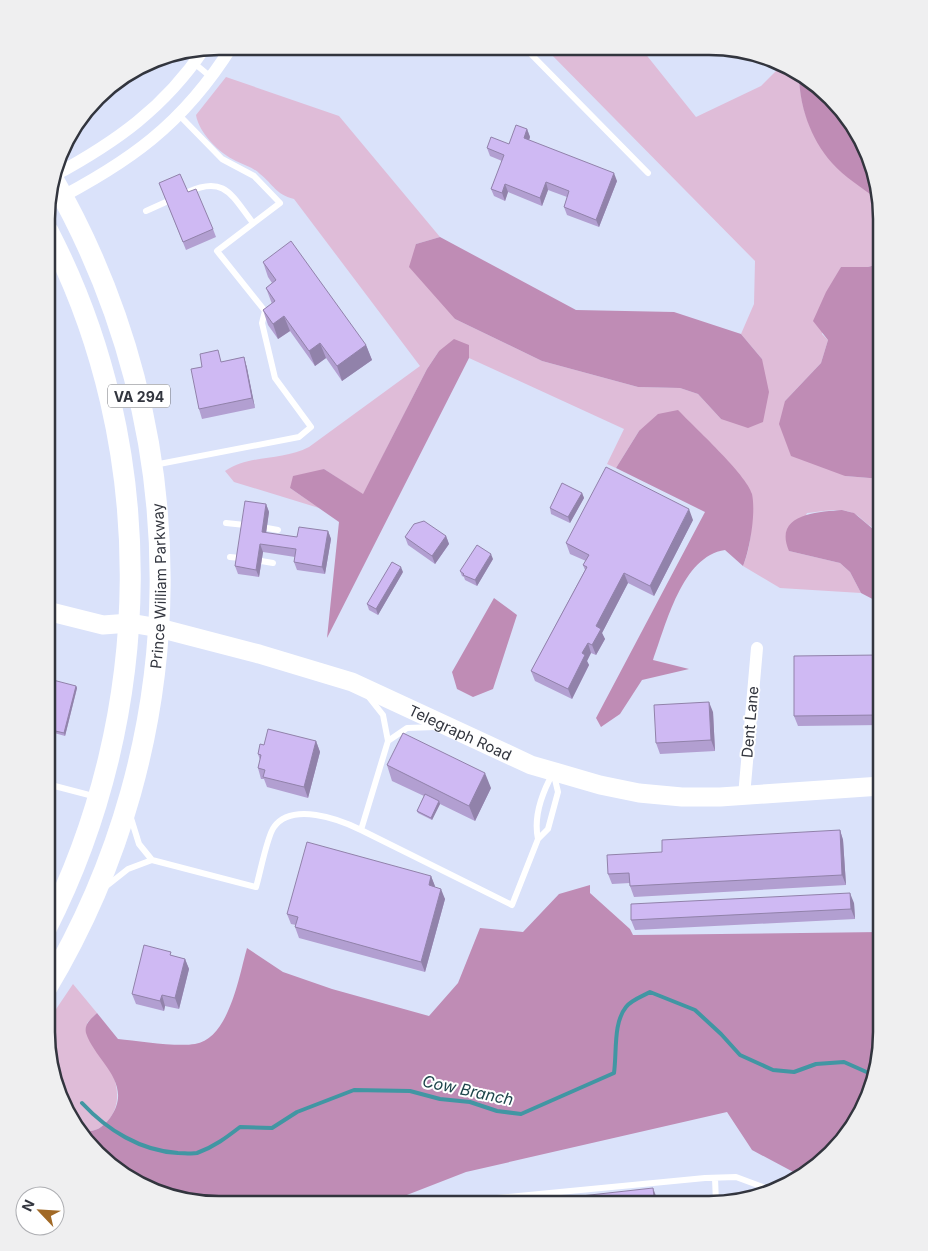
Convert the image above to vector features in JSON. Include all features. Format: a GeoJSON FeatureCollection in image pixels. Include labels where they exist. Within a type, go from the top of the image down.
{"type":"FeatureCollection","features":[{"type":"Feature","properties":{"kind":"highway","name":"Prince William Parkway"},"geometry":{"type":"LineString","coordinates":[[55,972],[94,897],[128,805],[147,725],[156,668],[159,628],[160,547],[152,466],[138,392],[115,314],[99,271],[56,195]]}},
{"type":"Feature","properties":{"kind":"highway","name":"Prince William Parkway"},"geometry":{"type":"LineString","coordinates":[[55,246],[75,289],[96,348],[117,431],[128,511],[130,623],[123,694],[110,757],[99,798],[76,864],[55,910]]}},
{"type":"Feature","properties":{"kind":"main road","name":"Telegraph Road"},"geometry":{"type":"LineString","coordinates":[[55,614],[103,625],[130,623],[159,628],[266,656],[357,685],[531,765],[638,793],[682,797],[744,796],[873,787]]}},
{"type":"Feature","properties":{"kind":"street"},"geometry":{"type":"LineString","coordinates":[[57,192],[123,162],[180,116],[212,78],[226,55]]}},
{"type":"Feature","properties":{"kind":"street"},"geometry":{"type":"LineString","coordinates":[[63,171],[110,144],[135,126],[171,92],[199,56]]}},
{"type":"Feature","properties":{"kind":"street","name":"Dent Lane"},"geometry":{"type":"LineString","coordinates":[[744,796],[757,648]]}},
{"type":"Feature","properties":{"kind":"lane"},"geometry":{"type":"LineString","coordinates":[[532,55],[648,173]]}},
{"type":"Feature","properties":{"kind":"lane"},"geometry":{"type":"LineString","coordinates":[[194,63],[212,78]]}},
{"type":"Feature","properties":{"kind":"lane"},"geometry":{"type":"LineString","coordinates":[[152,466],[298,437],[311,427],[275,378],[262,323],[265,311],[217,251],[280,203],[254,176],[222,159],[180,116]]}},
{"type":"Feature","properties":{"kind":"lane"},"geometry":{"type":"LineString","coordinates":[[188,192],[209,184],[225,189],[253,223]]}},
{"type":"Feature","properties":{"kind":"lane"},"geometry":{"type":"LineString","coordinates":[[146,211],[166,202]]}},
{"type":"Feature","properties":{"kind":"lane"},"geometry":{"type":"LineString","coordinates":[[226,523],[245,525]]}},
{"type":"Feature","properties":{"kind":"lane"},"geometry":{"type":"LineString","coordinates":[[267,528],[278,530]]}},
{"type":"Feature","properties":{"kind":"lane"},"geometry":{"type":"LineString","coordinates":[[230,557],[240,558]]}},
{"type":"Feature","properties":{"kind":"lane"},"geometry":{"type":"LineString","coordinates":[[261,561],[272,563]]}},
{"type":"Feature","properties":{"kind":"lane"},"geometry":{"type":"LineString","coordinates":[[357,685],[382,711],[388,741],[362,830]]}},
{"type":"Feature","properties":{"kind":"lane"},"geometry":{"type":"LineString","coordinates":[[388,741],[407,728],[446,726]]}},
{"type":"Feature","properties":{"kind":"lane"},"geometry":{"type":"LineString","coordinates":[[128,805],[138,844],[152,860],[256,887],[273,828],[287,817],[307,814],[351,825],[512,905],[538,838],[548,828],[558,792],[553,772]]}},
{"type":"Feature","properties":{"kind":"lane"},"geometry":{"type":"LineString","coordinates":[[538,838],[535,824],[544,789],[553,772]]}},
{"type":"Feature","properties":{"kind":"lane"},"geometry":{"type":"LineString","coordinates":[[55,786],[99,798]]}},
{"type":"Feature","properties":{"kind":"lane"},"geometry":{"type":"LineString","coordinates":[[94,897],[128,869],[152,860]]}},
{"type":"Feature","properties":{"kind":"lane"},"geometry":{"type":"LineString","coordinates":[[715,1178],[716,1196]]}},
{"type":"Feature","properties":{"kind":"lane"},"geometry":{"type":"LineString","coordinates":[[518,1196],[715,1178],[736,1178],[762,1187]]}},
{"type":"Feature","properties":{"kind":"shaded area"},"geometry":{"type":"Polygon","coordinates":[[[552,55],[646,55],[696,117],[761,86],[777,70],[800,83],[803,103],[812,131],[827,155],[848,177],[871,193],[873,266],[841,267],[822,334],[828,340],[821,363],[785,401],[845,476],[873,478],[873,527],[855,514],[844,510],[807,513],[789,551],[840,563],[850,572],[861,593],[780,588],[743,566],[749,548],[752,521],[751,493],[639,431],[616,468],[607,464],[624,429],[469,358],[469,345],[439,351],[427,369],[363,495],[324,469],[290,488],[319,508],[234,482],[225,471],[245,462],[288,454],[309,447],[420,366],[294,199],[283,195],[254,170],[217,148],[201,129],[196,115],[226,77],[339,116],[440,237],[416,244],[455,319],[542,361],[638,387],[680,388],[698,394],[721,419],[762,359],[741,334],[754,304],[755,261],[552,55]]]}},
{"type":"Feature","properties":{"kind":"shaded area"},"geometry":{"type":"Polygon","coordinates":[[[800,83],[817,96],[845,128],[856,146],[864,166],[872,195],[848,178],[824,153],[807,121],[800,83]]]}},
{"type":"Feature","properties":{"kind":"shaded area"},"geometry":{"type":"Polygon","coordinates":[[[440,237],[576,310],[674,312],[741,334],[762,359],[769,392],[763,422],[748,428],[721,419],[698,394],[680,388],[638,387],[542,361],[455,319],[409,267],[416,244],[440,237]]]}},
{"type":"Feature","properties":{"kind":"shaded area"},"geometry":{"type":"Polygon","coordinates":[[[873,266],[873,478],[845,476],[791,456],[779,424],[785,401],[821,363],[828,340],[813,321],[826,292],[841,267],[873,266]]]}},
{"type":"Feature","properties":{"kind":"shaded area"},"geometry":{"type":"Polygon","coordinates":[[[454,339],[469,345],[469,358],[327,638],[339,522],[290,488],[293,476],[324,469],[363,494],[427,369],[439,351],[454,339]]]}},
{"type":"Feature","properties":{"kind":"shaded area"},"geometry":{"type":"Polygon","coordinates":[[[678,410],[730,463],[752,494],[752,530],[748,550],[743,566],[725,550],[710,555],[697,565],[678,594],[653,660],[689,669],[642,680],[620,714],[601,727],[596,718],[705,512],[616,468],[639,431],[658,414],[678,410]]]}},
{"type":"Feature","properties":{"kind":"shaded area"},"geometry":{"type":"Polygon","coordinates":[[[842,510],[854,513],[873,529],[873,599],[861,593],[850,572],[840,563],[789,551],[786,539],[787,529],[792,522],[800,517],[842,510]]]}},
{"type":"Feature","properties":{"kind":"shaded area"},"geometry":{"type":"Polygon","coordinates":[[[494,598],[517,615],[493,689],[473,697],[457,689],[452,672],[494,598]]]}},
{"type":"Feature","properties":{"kind":"shaded area"},"geometry":{"type":"Polygon","coordinates":[[[590,885],[590,893],[630,929],[633,935],[873,932],[873,1043],[870,1064],[856,1105],[832,1140],[817,1155],[793,1172],[752,1150],[727,1112],[466,1172],[404,1196],[219,1196],[197,1195],[156,1184],[119,1162],[89,1131],[102,1127],[110,1118],[117,1105],[118,1094],[116,1083],[111,1073],[86,1033],[87,1024],[97,1013],[118,1039],[178,1045],[195,1044],[207,1040],[216,1031],[231,1005],[247,948],[283,972],[332,989],[429,1016],[458,983],[480,928],[523,932],[559,894],[590,885]]]}},
{"type":"Feature","properties":{"kind":"shaded area"},"geometry":{"type":"Polygon","coordinates":[[[73,984],[97,1013],[87,1023],[111,1069],[117,1095],[116,1107],[110,1118],[102,1127],[96,1130],[89,1131],[67,1095],[56,1054],[55,1011],[73,984]]]}},
{"type":"Feature","properties":{"kind":"building"},"geometry":{"type":"Polygon","coordinates":[[[516,125],[527,129],[524,138],[614,173],[596,220],[564,207],[569,191],[546,182],[540,198],[505,184],[502,193],[491,189],[504,155],[487,148],[491,137],[509,144],[516,125]]]}},
{"type":"Feature","properties":{"kind":"building"},"geometry":{"type":"Polygon","coordinates":[[[180,174],[188,192],[196,189],[213,229],[183,242],[159,183],[180,174]]]}},
{"type":"Feature","properties":{"kind":"building"},"geometry":{"type":"Polygon","coordinates":[[[291,241],[366,345],[337,366],[320,343],[309,351],[284,316],[273,324],[263,310],[275,301],[266,288],[276,280],[263,262],[291,241]]]}},
{"type":"Feature","properties":{"kind":"building"},"geometry":{"type":"Polygon","coordinates":[[[218,350],[221,362],[244,357],[252,398],[199,409],[191,369],[202,367],[200,354],[218,350]]]}},
{"type":"Feature","properties":{"kind":"building"},"geometry":{"type":"Polygon","coordinates":[[[606,467],[689,509],[650,586],[624,573],[596,626],[601,629],[592,645],[588,643],[582,653],[585,655],[568,689],[531,671],[587,567],[583,565],[589,555],[566,543],[606,467]]]}},
{"type":"Feature","properties":{"kind":"building"},"geometry":{"type":"Polygon","coordinates":[[[562,483],[582,493],[568,517],[550,508],[562,483]]]}},
{"type":"Feature","properties":{"kind":"building"},"geometry":{"type":"Polygon","coordinates":[[[245,501],[266,504],[262,532],[297,537],[299,527],[328,531],[322,567],[294,562],[296,549],[260,544],[256,570],[235,566],[245,501]]]}},
{"type":"Feature","properties":{"kind":"building"},"geometry":{"type":"Polygon","coordinates":[[[424,521],[446,536],[432,556],[405,537],[414,524],[424,521]]]}},
{"type":"Feature","properties":{"kind":"building"},"geometry":{"type":"Polygon","coordinates":[[[477,545],[491,554],[475,580],[463,575],[460,571],[477,545]]]}},
{"type":"Feature","properties":{"kind":"building"},"geometry":{"type":"Polygon","coordinates":[[[392,562],[401,567],[376,609],[367,604],[392,562]]]}},
{"type":"Feature","properties":{"kind":"building"},"geometry":{"type":"Polygon","coordinates":[[[873,655],[873,715],[794,716],[794,656],[873,655]]]}},
{"type":"Feature","properties":{"kind":"building"},"geometry":{"type":"Polygon","coordinates":[[[55,681],[76,686],[64,733],[55,731],[55,681]]]}},
{"type":"Feature","properties":{"kind":"building"},"geometry":{"type":"Polygon","coordinates":[[[709,702],[711,740],[656,743],[654,705],[709,702]]]}},
{"type":"Feature","properties":{"kind":"building"},"geometry":{"type":"Polygon","coordinates":[[[268,729],[316,741],[304,787],[263,777],[265,770],[258,768],[261,755],[258,754],[260,744],[264,745],[268,729]]]}},
{"type":"Feature","properties":{"kind":"building"},"geometry":{"type":"Polygon","coordinates":[[[403,733],[485,773],[469,806],[387,765],[403,733]]]}},
{"type":"Feature","properties":{"kind":"building"},"geometry":{"type":"Polygon","coordinates":[[[425,794],[439,801],[431,818],[417,811],[425,794]]]}},
{"type":"Feature","properties":{"kind":"building"},"geometry":{"type":"Polygon","coordinates":[[[840,830],[842,875],[630,886],[629,873],[608,874],[607,855],[662,852],[662,840],[840,830]]]}},
{"type":"Feature","properties":{"kind":"building"},"geometry":{"type":"Polygon","coordinates":[[[307,842],[431,876],[429,885],[441,889],[421,962],[295,927],[298,917],[287,914],[307,842]]]}},
{"type":"Feature","properties":{"kind":"building"},"geometry":{"type":"Polygon","coordinates":[[[850,893],[851,909],[631,920],[631,904],[850,893]]]}},
{"type":"Feature","properties":{"kind":"building"},"geometry":{"type":"Polygon","coordinates":[[[144,945],[171,952],[170,955],[185,959],[175,998],[162,995],[160,1001],[132,994],[144,945]]]}},
{"type":"Feature","properties":{"kind":"building"},"geometry":{"type":"Polygon","coordinates":[[[653,1188],[654,1196],[581,1196],[653,1188]]]}},
{"type":"Feature","properties":{"kind":"waterway","name":"Cow Branch"},"geometry":{"type":"LineString","coordinates":[[82,1103],[102,1122],[125,1137],[151,1148],[178,1153],[197,1153],[209,1148],[240,1127],[272,1128],[297,1112],[354,1090],[410,1091],[440,1099],[470,1102],[497,1111],[521,1114],[614,1073],[617,1029],[622,1014],[631,1002],[650,992],[695,1010],[740,1055],[773,1070],[794,1072],[816,1064],[844,1062],[868,1072]]}}]}
